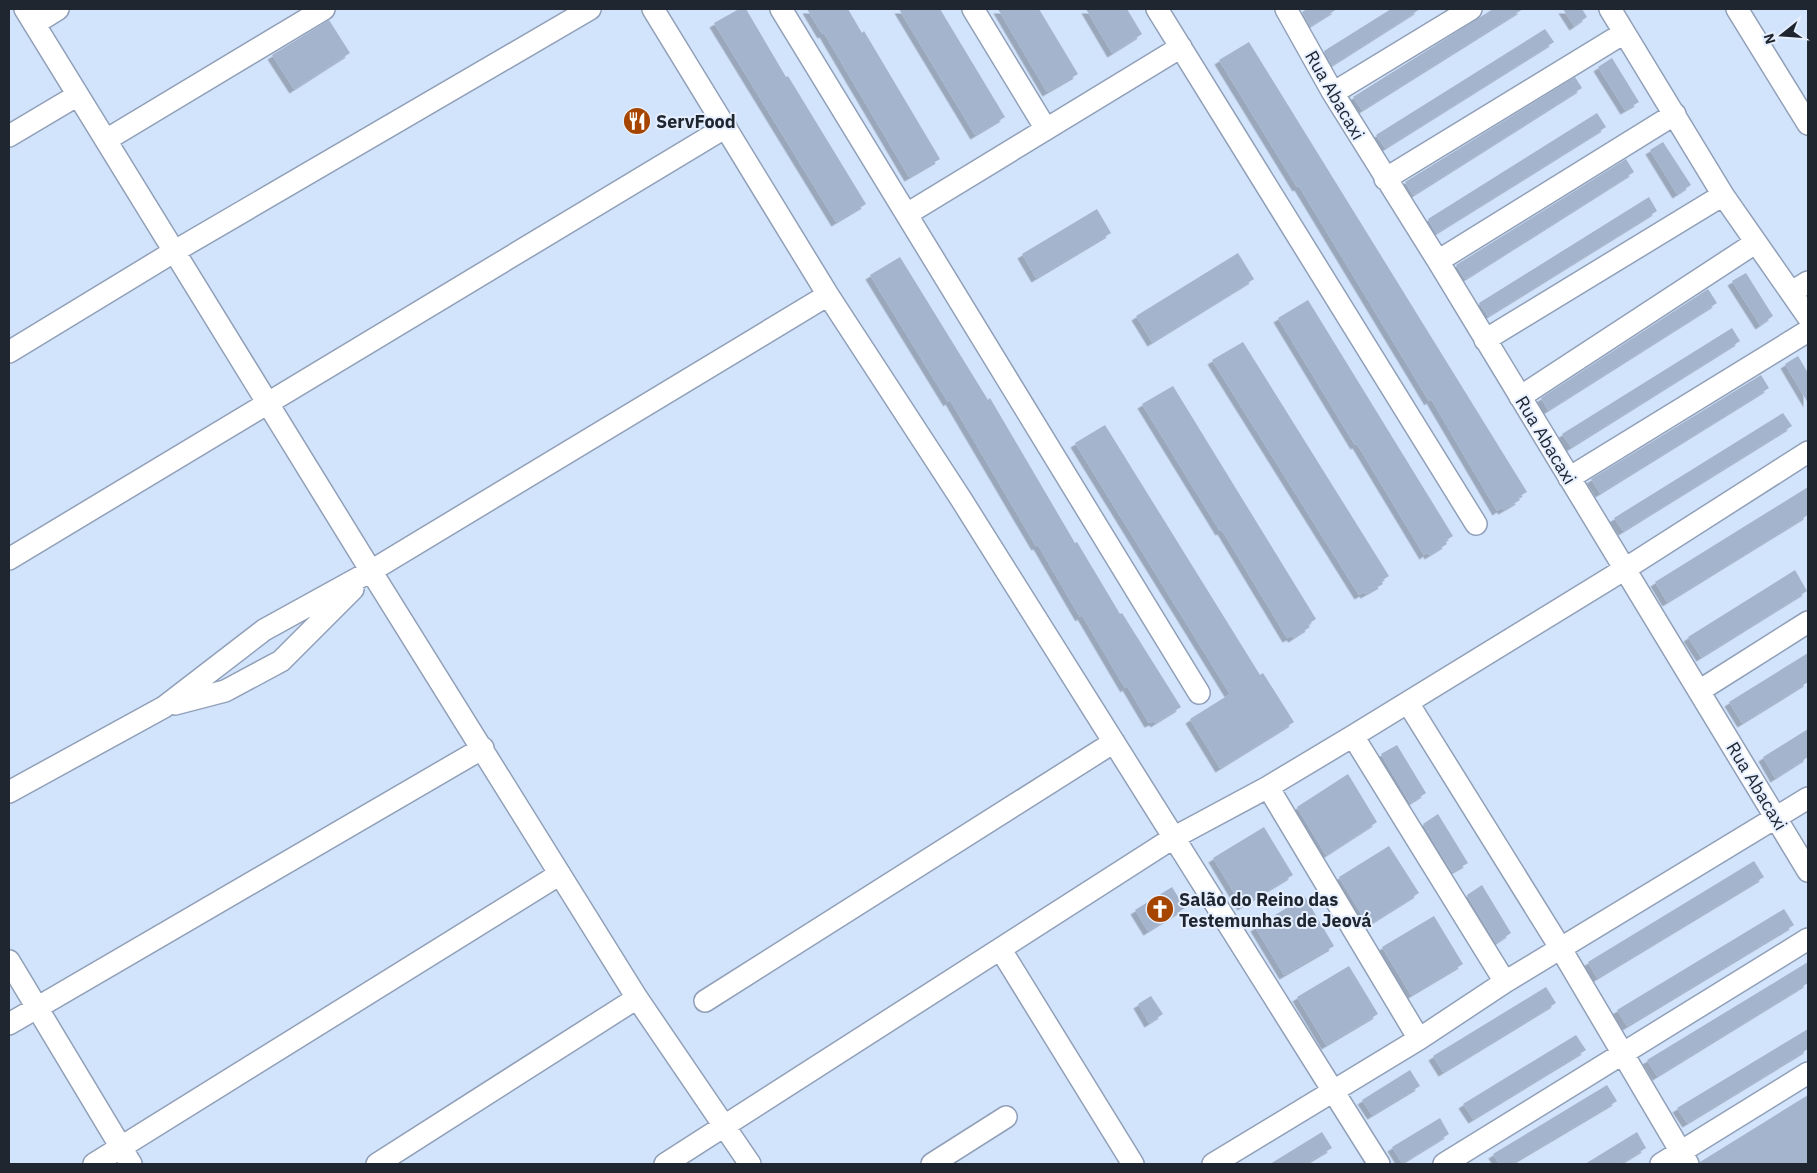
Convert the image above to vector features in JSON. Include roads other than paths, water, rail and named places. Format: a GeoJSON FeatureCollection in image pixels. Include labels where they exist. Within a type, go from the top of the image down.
{"type":"FeatureCollection","features":[{"type":"Feature","properties":{"kind":"street"},"geometry":{"type":"LineString","coordinates":[[58,9],[30,16],[371,571],[637,998],[750,1164]]}},
{"type":"Feature","properties":{"kind":"street"},"geometry":{"type":"LineString","coordinates":[[106,140],[324,9]]}},
{"type":"Feature","properties":{"kind":"street"},"geometry":{"type":"LineString","coordinates":[[9,352],[175,251],[590,9]]}},
{"type":"Feature","properties":{"kind":"street"},"geometry":{"type":"LineString","coordinates":[[653,9],[828,295],[961,499],[1379,1164]]}},
{"type":"Feature","properties":{"kind":"street"},"geometry":{"type":"LineString","coordinates":[[781,9],[1199,693]]}},
{"type":"Feature","properties":{"kind":"street"},"geometry":{"type":"LineString","coordinates":[[973,9],[1046,129]]}},
{"type":"Feature","properties":{"kind":"street"},"geometry":{"type":"LineString","coordinates":[[1158,9],[1476,524]]}},
{"type":"Feature","properties":{"kind":"street","name":"Rua Abacaxi"},"geometry":{"type":"LineString","coordinates":[[1286,9],[1333,93],[1385,179],[1438,261],[1808,871]]}},
{"type":"Feature","properties":{"kind":"street"},"geometry":{"type":"LineString","coordinates":[[1333,93],[1471,9]]}},
{"type":"Feature","properties":{"kind":"street"},"geometry":{"type":"LineString","coordinates":[[1610,9],[1755,243],[1800,287],[1808,317]]}},
{"type":"Feature","properties":{"kind":"street"},"geometry":{"type":"LineString","coordinates":[[1737,9],[1808,124]]}},
{"type":"Feature","properties":{"kind":"street"},"geometry":{"type":"LineString","coordinates":[[1385,179],[1624,33]]}},
{"type":"Feature","properties":{"kind":"street"},"geometry":{"type":"LineString","coordinates":[[907,214],[1181,46]]}},
{"type":"Feature","properties":{"kind":"street"},"geometry":{"type":"LineString","coordinates":[[9,136],[78,95]]}},
{"type":"Feature","properties":{"kind":"street"},"geometry":{"type":"LineString","coordinates":[[1438,261],[1675,114]]}},
{"type":"Feature","properties":{"kind":"street"},"geometry":{"type":"LineString","coordinates":[[9,559],[268,401],[726,127]]}},
{"type":"Feature","properties":{"kind":"street"},"geometry":{"type":"LineString","coordinates":[[1486,340],[1723,194]]}},
{"type":"Feature","properties":{"kind":"street"},"geometry":{"type":"LineString","coordinates":[[1520,398],[1755,243]]}},
{"type":"Feature","properties":{"kind":"street"},"geometry":{"type":"LineString","coordinates":[[9,792],[164,707],[264,630],[371,571],[828,295]]}},
{"type":"Feature","properties":{"kind":"street"},"geometry":{"type":"LineString","coordinates":[[1569,478],[1808,331]]}},
{"type":"Feature","properties":{"kind":"street"},"geometry":{"type":"LineString","coordinates":[[665,1164],[1173,838],[1268,787],[1354,736],[1624,570],[1808,452]]}},
{"type":"Feature","properties":{"kind":"street"},"geometry":{"type":"LineString","coordinates":[[164,707],[224,691],[281,662],[371,571]]}},
{"type":"Feature","properties":{"kind":"street"},"geometry":{"type":"LineString","coordinates":[[1699,691],[1808,622]]}},
{"type":"Feature","properties":{"kind":"street"},"geometry":{"type":"LineString","coordinates":[[1408,703],[1561,949],[1624,1053],[1684,1158]]}},
{"type":"Feature","properties":{"kind":"street"},"geometry":{"type":"LineString","coordinates":[[1354,736],[1505,982]]}},
{"type":"Feature","properties":{"kind":"street"},"geometry":{"type":"LineString","coordinates":[[706,1001],[1114,742]]}},
{"type":"Feature","properties":{"kind":"street"},"geometry":{"type":"LineString","coordinates":[[9,1024],[483,748]]}},
{"type":"Feature","properties":{"kind":"street"},"geometry":{"type":"LineString","coordinates":[[1268,787],[1419,1038]]}},
{"type":"Feature","properties":{"kind":"street"},"geometry":{"type":"LineString","coordinates":[[1213,1164],[1334,1091],[1505,982],[1808,798]]}},
{"type":"Feature","properties":{"kind":"street"},"geometry":{"type":"LineString","coordinates":[[94,1164],[126,1156],[560,874]]}},
{"type":"Feature","properties":{"kind":"street"},"geometry":{"type":"LineString","coordinates":[[1444,1164],[1808,939]]}},
{"type":"Feature","properties":{"kind":"street"},"geometry":{"type":"LineString","coordinates":[[1001,950],[1133,1164]]}},
{"type":"Feature","properties":{"kind":"street"},"geometry":{"type":"LineString","coordinates":[[9,961],[126,1156]]}},
{"type":"Feature","properties":{"kind":"street"},"geometry":{"type":"LineString","coordinates":[[377,1164],[637,998]]}},
{"type":"Feature","properties":{"kind":"street"},"geometry":{"type":"LineString","coordinates":[[1661,1164],[1684,1158],[1808,1073]]}},
{"type":"Feature","properties":{"kind":"street"},"geometry":{"type":"LineString","coordinates":[[932,1164],[1006,1117]]}},
{"type":"Feature","properties":{"kind":"place","name":"ServFood"},"geometry":{"type":"Point","coordinates":[637,121]}},
{"type":"Feature","properties":{"kind":"place","name":"Salão do Reino das Testemunhas de Jeová"},"geometry":{"type":"Point","coordinates":[1160,909]}}]}
